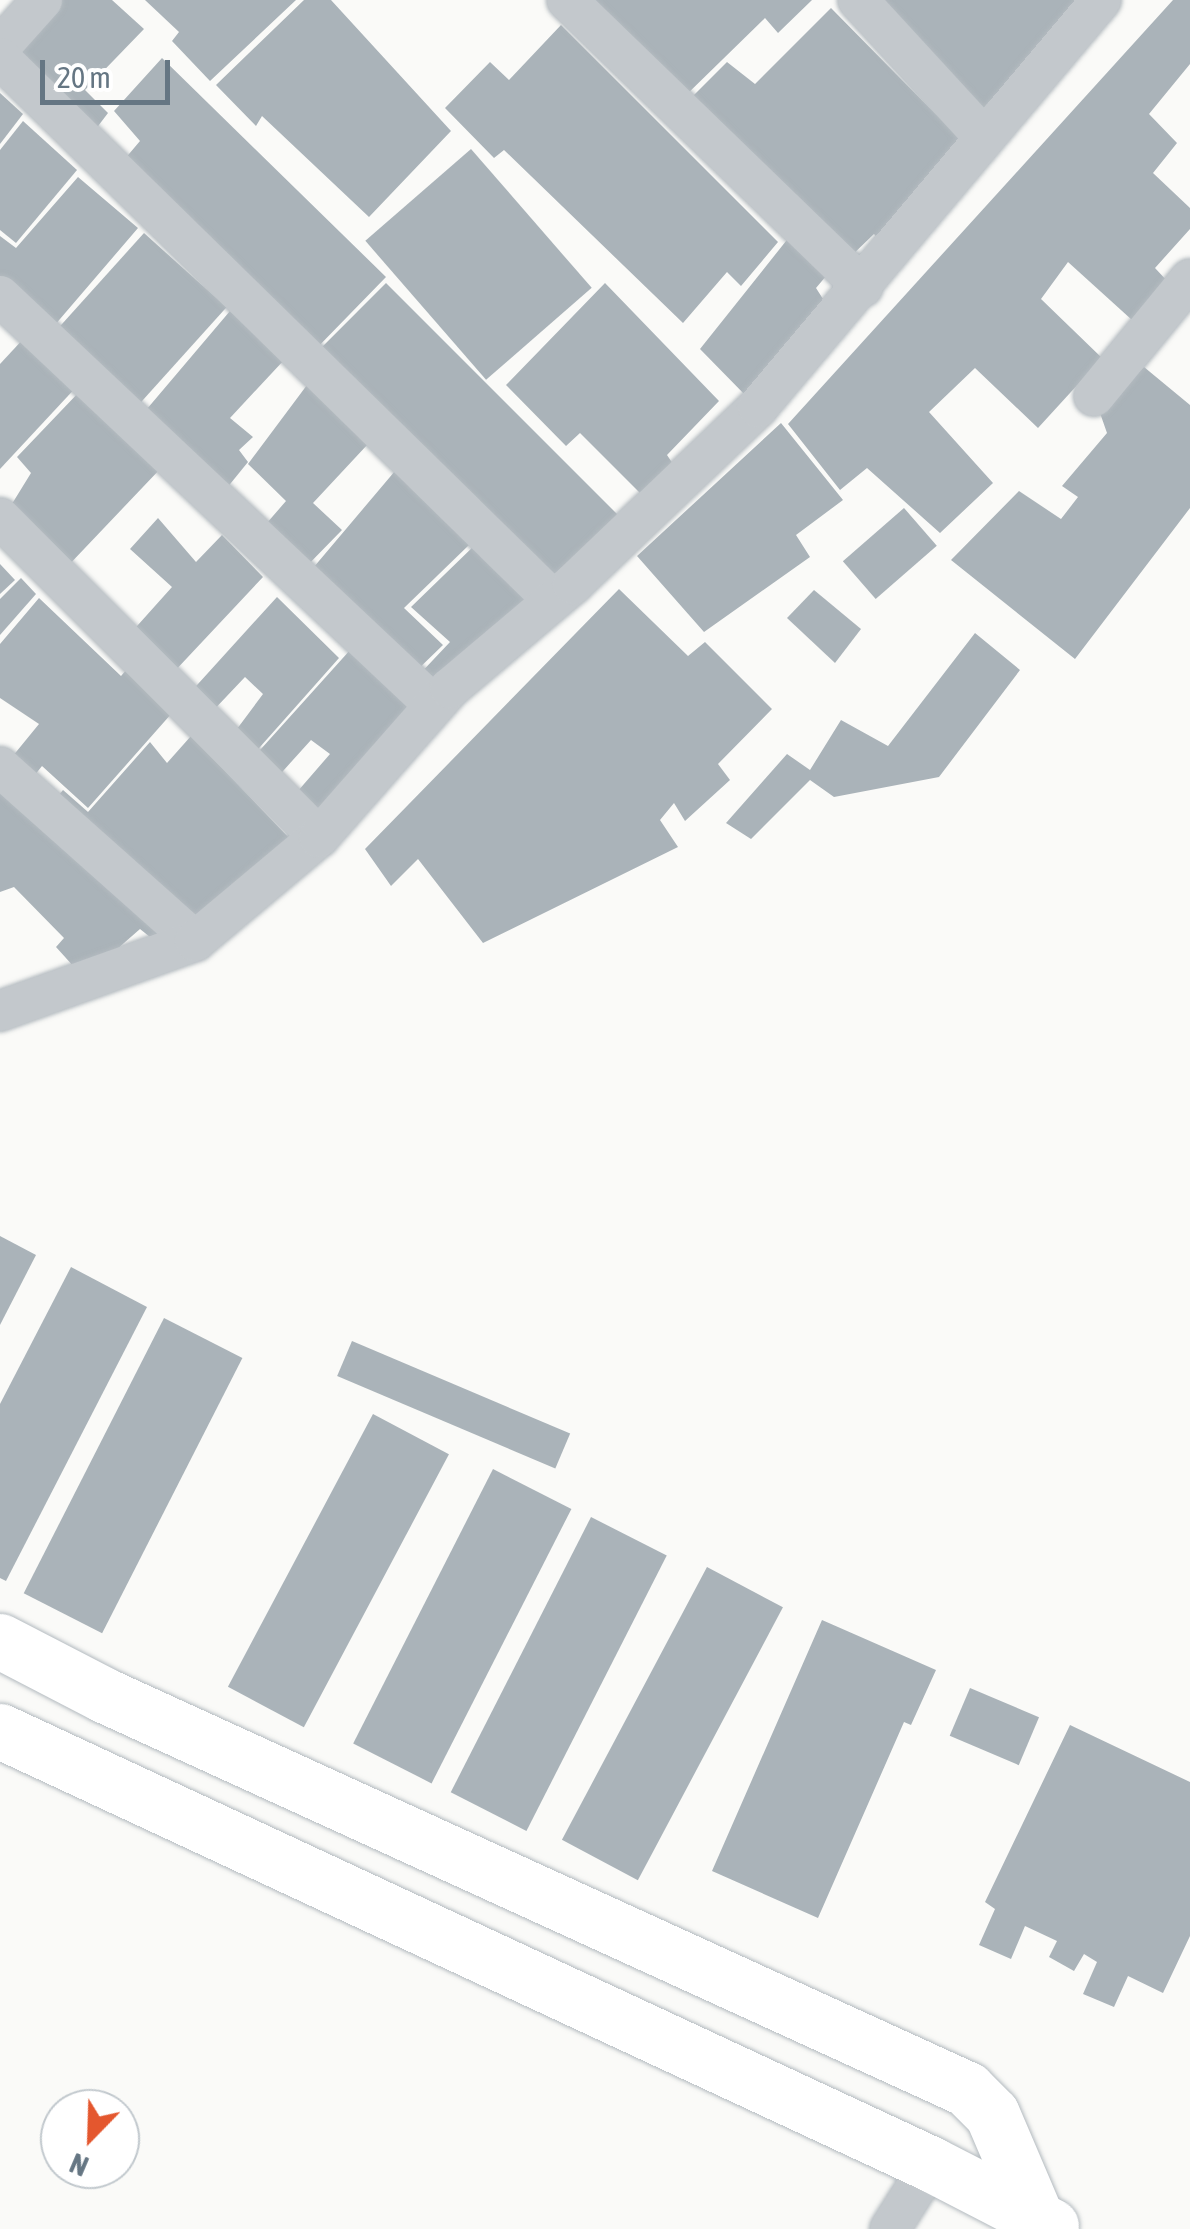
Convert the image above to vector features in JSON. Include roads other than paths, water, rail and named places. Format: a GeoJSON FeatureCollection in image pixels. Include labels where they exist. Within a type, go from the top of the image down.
{"type":"FeatureCollection","features":[{"type":"Feature","properties":{"kind":"main road"},"geometry":{"type":"LineString","coordinates":[[0,1641],[104,1695],[967,2089],[992,2114],[1046,2223]]}},
{"type":"Feature","properties":{"kind":"main road"},"geometry":{"type":"LineString","coordinates":[[0,1731],[931,2164],[1046,2223]]}},
{"type":"Feature","properties":{"kind":"street"},"geometry":{"type":"LineString","coordinates":[[0,47],[42,0]]}},
{"type":"Feature","properties":{"kind":"street"},"geometry":{"type":"LineString","coordinates":[[567,0],[863,287]]}},
{"type":"Feature","properties":{"kind":"street"},"geometry":{"type":"LineString","coordinates":[[858,0],[984,137]]}},
{"type":"Feature","properties":{"kind":"street"},"geometry":{"type":"LineString","coordinates":[[0,1010],[195,941],[319,837],[434,705],[553,600],[758,408],[1101,0]]}},
{"type":"Feature","properties":{"kind":"street"},"geometry":{"type":"LineString","coordinates":[[0,58],[553,600]]}},
{"type":"Feature","properties":{"kind":"street"},"geometry":{"type":"LineString","coordinates":[[1094,396],[1190,280]]}},
{"type":"Feature","properties":{"kind":"street"},"geometry":{"type":"LineString","coordinates":[[0,296],[434,705]]}},
{"type":"Feature","properties":{"kind":"street"},"geometry":{"type":"LineString","coordinates":[[0,518],[319,837]]}},
{"type":"Feature","properties":{"kind":"street"},"geometry":{"type":"LineString","coordinates":[[0,767],[195,941]]}},
{"type":"Feature","properties":{"kind":"street"},"geometry":{"type":"LineString","coordinates":[[890,2229],[931,2164]]}}]}
